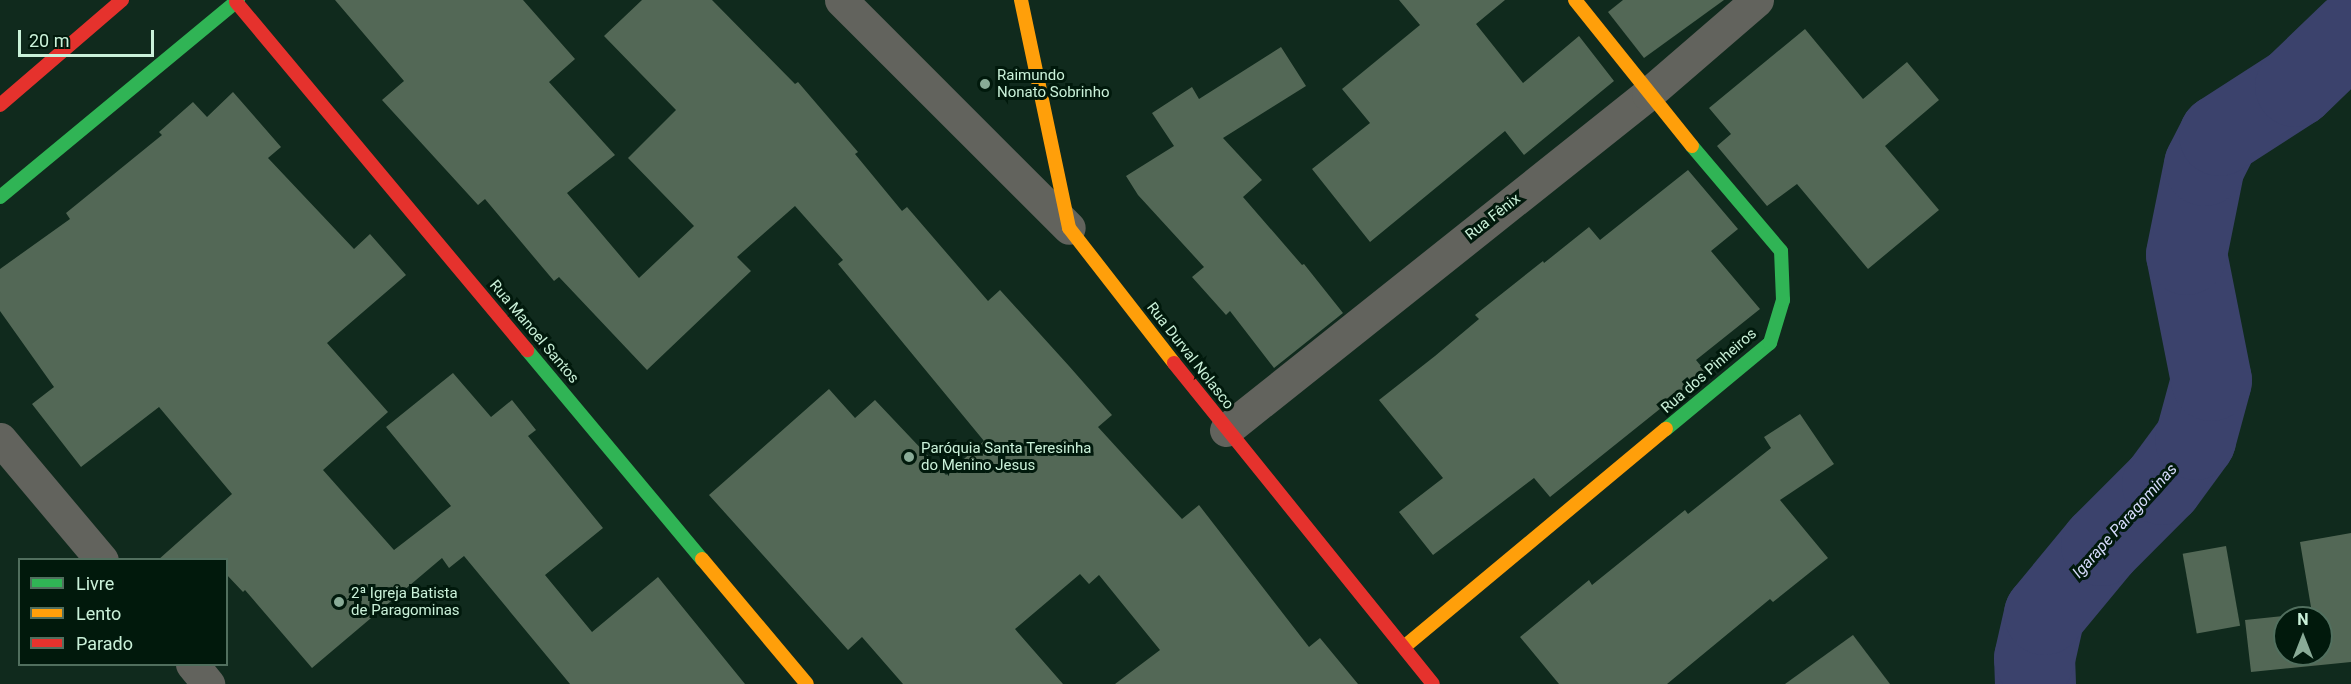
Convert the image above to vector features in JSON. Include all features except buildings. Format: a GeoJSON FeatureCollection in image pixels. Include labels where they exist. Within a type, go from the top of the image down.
{"type":"FeatureCollection","features":[{"type":"Feature","properties":{"kind":"street"},"geometry":{"type":"LineString","coordinates":[[0,105],[122,0]]}},
{"type":"Feature","properties":{"kind":"street"},"geometry":{"type":"LineString","coordinates":[[841,0],[1069,228]]}},
{"type":"Feature","properties":{"kind":"street","name":"Rua Durval Nolasco"},"geometry":{"type":"LineString","coordinates":[[1021,0],[1069,228],[1226,430],[1433,684]]}},
{"type":"Feature","properties":{"kind":"street","name":"Rua dos Pinheiros"},"geometry":{"type":"LineString","coordinates":[[1404,647],[1770,343],[1783,300],[1781,251],[1648,94],[1575,0]]}},
{"type":"Feature","properties":{"kind":"street","name":"Rua Fênix"},"geometry":{"type":"LineString","coordinates":[[1226,430],[1648,94],[1757,0]]}},
{"type":"Feature","properties":{"kind":"street"},"geometry":{"type":"LineString","coordinates":[[0,197],[237,1]]}},
{"type":"Feature","properties":{"kind":"street","name":"Rua Manoel Santos"},"geometry":{"type":"LineString","coordinates":[[237,1],[807,684]]}},
{"type":"Feature","properties":{"kind":"street"},"geometry":{"type":"LineString","coordinates":[[0,440],[100,558]]}},
{"type":"Feature","properties":{"kind":"street"},"geometry":{"type":"LineString","coordinates":[[194,666],[208,684]]}},
{"type":"Feature","properties":{"kind":"waterway","name":"Igarape Paragominas"},"geometry":{"type":"LineString","coordinates":[[2035,684],[2034,658],[2044,614],[2101,545],[2162,484],[2195,439],[2211,380],[2186,254],[2204,165],[2219,135],[2295,86],[2351,32]]}},
{"type":"Feature","properties":{"kind":"traffic: fast"},"geometry":{"type":"LineString","coordinates":[[0,197],[238,0]]}},
{"type":"Feature","properties":{"kind":"traffic: fast"},"geometry":{"type":"LineString","coordinates":[[1666,429],[1770,343],[1783,300],[1781,251],[1692,146]]}},
{"type":"Feature","properties":{"kind":"traffic: fast"},"geometry":{"type":"LineString","coordinates":[[527,350],[702,559]]}},
{"type":"Feature","properties":{"kind":"traffic: slow"},"geometry":{"type":"LineString","coordinates":[[1021,0],[1069,228],[1174,363]]}},
{"type":"Feature","properties":{"kind":"traffic: slow"},"geometry":{"type":"LineString","coordinates":[[1575,0],[1692,146]]}},
{"type":"Feature","properties":{"kind":"traffic: slow"},"geometry":{"type":"LineString","coordinates":[[1404,647],[1666,429]]}},
{"type":"Feature","properties":{"kind":"traffic: slow"},"geometry":{"type":"LineString","coordinates":[[702,559],[807,684]]}},
{"type":"Feature","properties":{"kind":"traffic: jam"},"geometry":{"type":"LineString","coordinates":[[0,105],[122,0]]}},
{"type":"Feature","properties":{"kind":"traffic: jam"},"geometry":{"type":"LineString","coordinates":[[236,2],[527,350]]}},
{"type":"Feature","properties":{"kind":"traffic: jam"},"geometry":{"type":"LineString","coordinates":[[1174,363],[1433,684]]}},
{"type":"Feature","properties":{"kind":"place","name":"Raimundo Nonato Sobrinho"},"geometry":{"type":"Point","coordinates":[985,84]}},
{"type":"Feature","properties":{"kind":"place","name":"Paróquia Santa Teresinha do Menino Jesus"},"geometry":{"type":"Point","coordinates":[909,457]}},
{"type":"Feature","properties":{"kind":"place","name":"2ª Igreja Batista de Paragominas"},"geometry":{"type":"Point","coordinates":[339,602]}}]}
